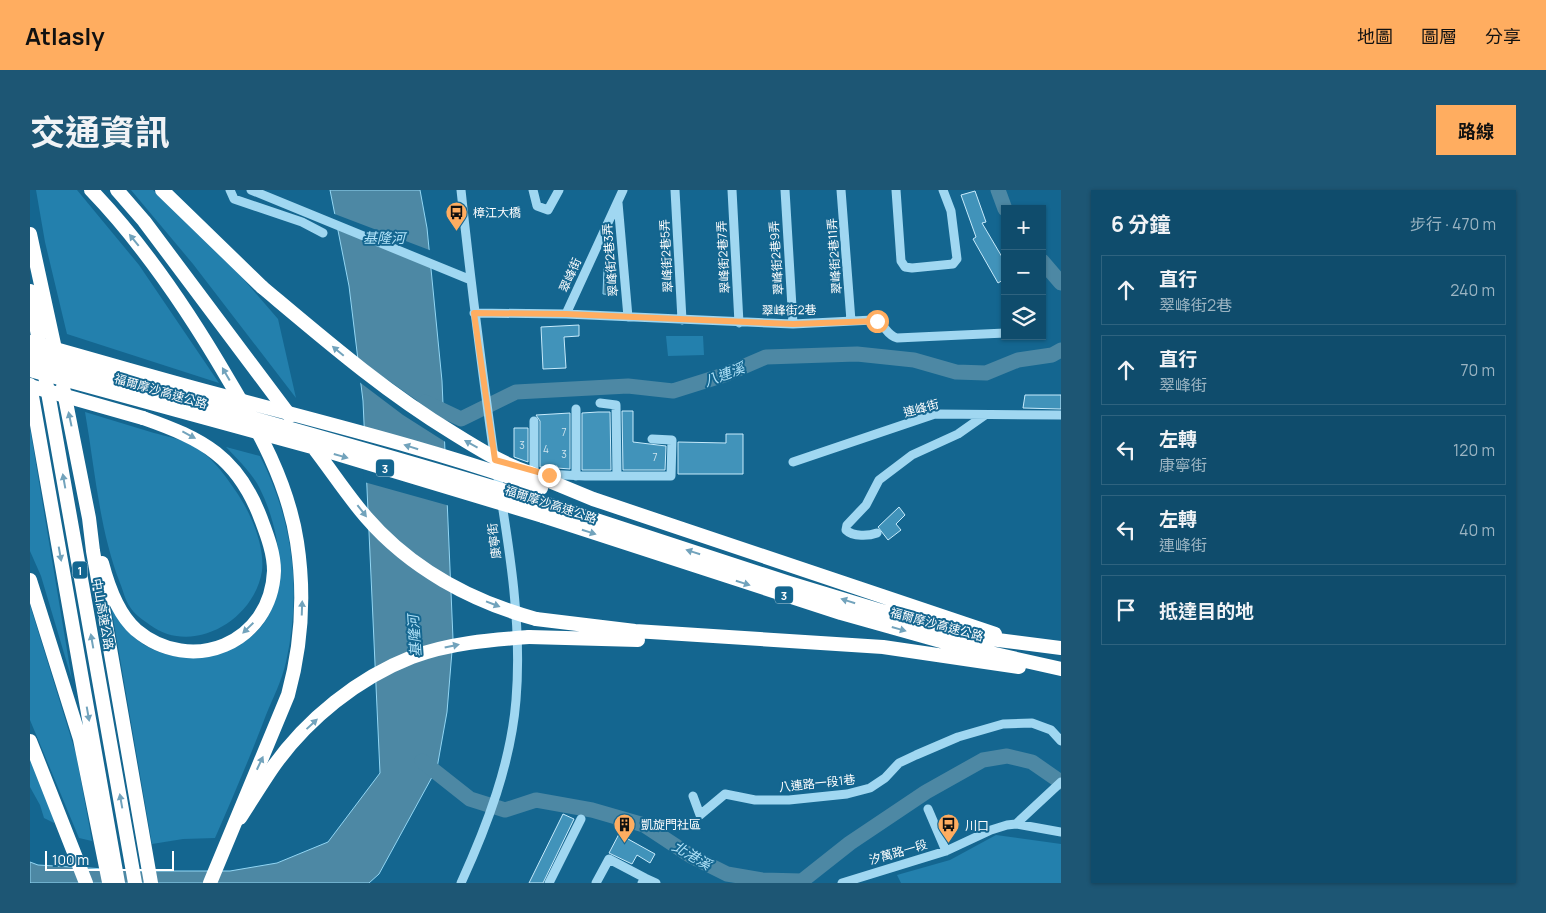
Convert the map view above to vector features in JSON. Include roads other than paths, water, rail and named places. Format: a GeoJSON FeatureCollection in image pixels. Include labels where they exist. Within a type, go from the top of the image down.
{"type":"FeatureCollection","features":[{"type":"Feature","properties":{"kind":"highway"},"geometry":{"type":"LineString","coordinates":[[90,190],[137,243],[191,316],[240,399],[271,458],[289,506],[297,541],[302,594],[301,630],[296,666],[285,703],[210,883]]}},
{"type":"Feature","properties":{"kind":"highway"},"geometry":{"type":"LineString","coordinates":[[117,190],[144,221],[366,517],[394,545],[424,568],[459,590],[513,612],[536,619],[593,627],[883,647],[1007,666],[1028,664]]}},
{"type":"Feature","properties":{"kind":"highway"},"geometry":{"type":"LineString","coordinates":[[162,190],[262,288],[354,364],[421,414],[512,467],[532,472],[593,499],[838,583],[980,628],[1014,643]]}},
{"type":"Feature","properties":{"kind":"highway"},"geometry":{"type":"LineString","coordinates":[[30,234],[89,518],[104,571],[119,608],[135,629],[151,641],[163,647],[184,652],[217,649],[250,629],[262,613],[271,593],[274,569],[269,540],[257,508],[244,483],[227,462],[204,444],[184,432],[143,418],[30,385]]}},
{"type":"Feature","properties":{"kind":"highway","name":"中山高速公路"},"geometry":{"type":"LineString","coordinates":[[30,291],[135,883]]}},
{"type":"Feature","properties":{"kind":"highway"},"geometry":{"type":"LineString","coordinates":[[30,342],[228,398],[299,414],[504,475],[540,494],[593,499]]}},
{"type":"Feature","properties":{"kind":"highway","name":"福爾摩沙高速公路"},"geometry":{"type":"LineString","coordinates":[[30,356],[227,412],[540,494],[789,583],[878,610],[974,637],[1061,648]]}},
{"type":"Feature","properties":{"kind":"highway","name":"福爾摩沙高速公路"},"geometry":{"type":"LineString","coordinates":[[30,370],[334,453],[543,516],[841,613],[1028,664],[1056,668]]}},
{"type":"Feature","properties":{"kind":"highway","name":"1"},"geometry":{"type":"LineString","coordinates":[[30,385],[107,850],[118,883]]}},
{"type":"Feature","properties":{"kind":"highway"},"geometry":{"type":"LineString","coordinates":[[89,518],[93,551],[151,883]]}},
{"type":"Feature","properties":{"kind":"highway"},"geometry":{"type":"LineString","coordinates":[[30,580],[80,740],[107,850],[109,883]]}},
{"type":"Feature","properties":{"kind":"highway"},"geometry":{"type":"LineString","coordinates":[[227,841],[274,766],[302,733],[338,699],[377,674],[412,657],[446,647],[485,640],[529,638],[644,640],[709,636]]}},
{"type":"Feature","properties":{"kind":"highway"},"geometry":{"type":"LineString","coordinates":[[30,741],[86,883]]}},
{"type":"Feature","properties":{"kind":"street"},"geometry":{"type":"LineString","coordinates":[[230,190],[234,199],[302,222],[323,233]]}},
{"type":"Feature","properties":{"kind":"street"},"geometry":{"type":"LineString","coordinates":[[251,190],[470,280]]}},
{"type":"Feature","properties":{"kind":"street","name":"康寧街"},"geometry":{"type":"LineString","coordinates":[[461,190],[474,313],[514,607],[516,654],[516,698],[504,762],[484,832],[461,883]]}},
{"type":"Feature","properties":{"kind":"street"},"geometry":{"type":"LineString","coordinates":[[532,190],[537,206],[548,210],[559,190]]}},
{"type":"Feature","properties":{"kind":"street","name":"翠峰街"},"geometry":{"type":"LineString","coordinates":[[566,314],[623,190]]}},
{"type":"Feature","properties":{"kind":"street","name":"翠峰街2巷5弄"},"geometry":{"type":"LineString","coordinates":[[675,190],[682,320]]}},
{"type":"Feature","properties":{"kind":"street","name":"翠峰街2巷7弄"},"geometry":{"type":"LineString","coordinates":[[732,190],[739,323]]}},
{"type":"Feature","properties":{"kind":"street","name":"翠峰街2巷9弄"},"geometry":{"type":"LineString","coordinates":[[785,190],[793,324]]}},
{"type":"Feature","properties":{"kind":"street","name":"翠峰街2巷11弄"},"geometry":{"type":"LineString","coordinates":[[841,190],[851,321]]}},
{"type":"Feature","properties":{"kind":"street"},"geometry":{"type":"LineString","coordinates":[[897,190],[901,262],[905,267],[912,268],[953,264],[957,259],[951,211],[943,190]]}},
{"type":"Feature","properties":{"kind":"street","name":"翠峰街2巷3弄"},"geometry":{"type":"LineString","coordinates":[[618,200],[628,317]]}},
{"type":"Feature","properties":{"kind":"street"},"geometry":{"type":"LineString","coordinates":[[474,313],[566,314]]}},
{"type":"Feature","properties":{"kind":"street","name":"翠峰街2巷"},"geometry":{"type":"LineString","coordinates":[[566,314],[739,323],[793,324],[877,321],[888,334],[897,338],[1001,333]]}},
{"type":"Feature","properties":{"kind":"street"},"geometry":{"type":"LineString","coordinates":[[600,403],[616,405],[617,476]]}},
{"type":"Feature","properties":{"kind":"street"},"geometry":{"type":"LineString","coordinates":[[576,410],[576,476]]}},
{"type":"Feature","properties":{"kind":"street","name":"連峰街"},"geometry":{"type":"LineString","coordinates":[[793,462],[935,414],[1061,415]]}},
{"type":"Feature","properties":{"kind":"street"},"geometry":{"type":"LineString","coordinates":[[878,533],[859,535],[850,534],[846,530],[847,525],[866,505],[879,480],[912,456],[958,434],[985,414]]}},
{"type":"Feature","properties":{"kind":"street"},"geometry":{"type":"LineString","coordinates":[[532,472],[534,421]]}},
{"type":"Feature","properties":{"kind":"street"},"geometry":{"type":"LineString","coordinates":[[495,460],[532,472],[549,475],[671,476],[672,440],[652,440]]}},
{"type":"Feature","properties":{"kind":"street","name":"八連路一段1巷"},"geometry":{"type":"LineString","coordinates":[[693,796],[700,816],[725,794],[755,800],[789,800],[847,794],[870,788],[885,778],[899,763],[916,755],[958,737],[1003,724],[1032,723],[1051,730],[1061,741]]}},
{"type":"Feature","properties":{"kind":"street"},"geometry":{"type":"LineString","coordinates":[[1016,824],[1061,782]]}},
{"type":"Feature","properties":{"kind":"street"},"geometry":{"type":"LineString","coordinates":[[928,809],[946,851]]}},
{"type":"Feature","properties":{"kind":"street"},"geometry":{"type":"LineString","coordinates":[[549,883],[581,819]]}},
{"type":"Feature","properties":{"kind":"street"},"geometry":{"type":"LineString","coordinates":[[1016,824],[1061,832]]}},
{"type":"Feature","properties":{"kind":"street","name":"汐萬路一段"},"geometry":{"type":"LineString","coordinates":[[842,883],[946,851],[991,830],[1016,824]]}},
{"type":"Feature","properties":{"kind":"street"},"geometry":{"type":"LineString","coordinates":[[596,883],[609,859],[644,880],[656,883]]}},
{"type":"Feature","properties":{"kind":"water","name":"基隆河"},"geometry":{"type":"Polygon","coordinates":[[[330,190],[420,190],[427,228],[442,381],[453,639],[447,712],[437,768],[379,874],[369,883],[30,883],[30,862],[38,865],[139,871],[230,871],[277,863],[328,842],[380,773],[363,401],[349,286],[330,190]]]}},
{"type":"Feature","properties":{"kind":"water"},"geometry":{"type":"Polygon","coordinates":[[[604,268],[616,268],[616,295],[603,294],[604,268]]]}},
{"type":"Feature","properties":{"kind":"waterway","name":"八連溪"},"geometry":{"type":"LineString","coordinates":[[998,190],[1004,205]]}},
{"type":"Feature","properties":{"kind":"waterway","name":"八連溪"},"geometry":{"type":"LineString","coordinates":[[1046,266],[1061,283]]}},
{"type":"Feature","properties":{"kind":"waterway","name":"八連溪"},"geometry":{"type":"LineString","coordinates":[[425,402],[461,419],[516,392],[628,386],[673,391],[724,375],[766,357],[857,354],[914,360],[956,372],[986,373],[1018,360],[1052,355],[1061,350]]}},
{"type":"Feature","properties":{"kind":"waterway","name":"北港溪"},"geometry":{"type":"LineString","coordinates":[[422,761],[470,799],[505,810],[536,800],[592,810],[644,825],[691,856],[727,874],[762,880],[802,881],[850,843],[926,792],[983,760],[1007,756],[1032,762],[1061,782]]}},
{"type":"Feature","properties":{"kind":"place","name":"樟江大橋"},"geometry":{"type":"Point","coordinates":[457,231]}},
{"type":"Feature","properties":{"kind":"place","name":"凱旋門社區"},"geometry":{"type":"Point","coordinates":[625,843]}},
{"type":"Feature","properties":{"kind":"place","name":"川口"},"geometry":{"type":"Point","coordinates":[949,844]}}]}
